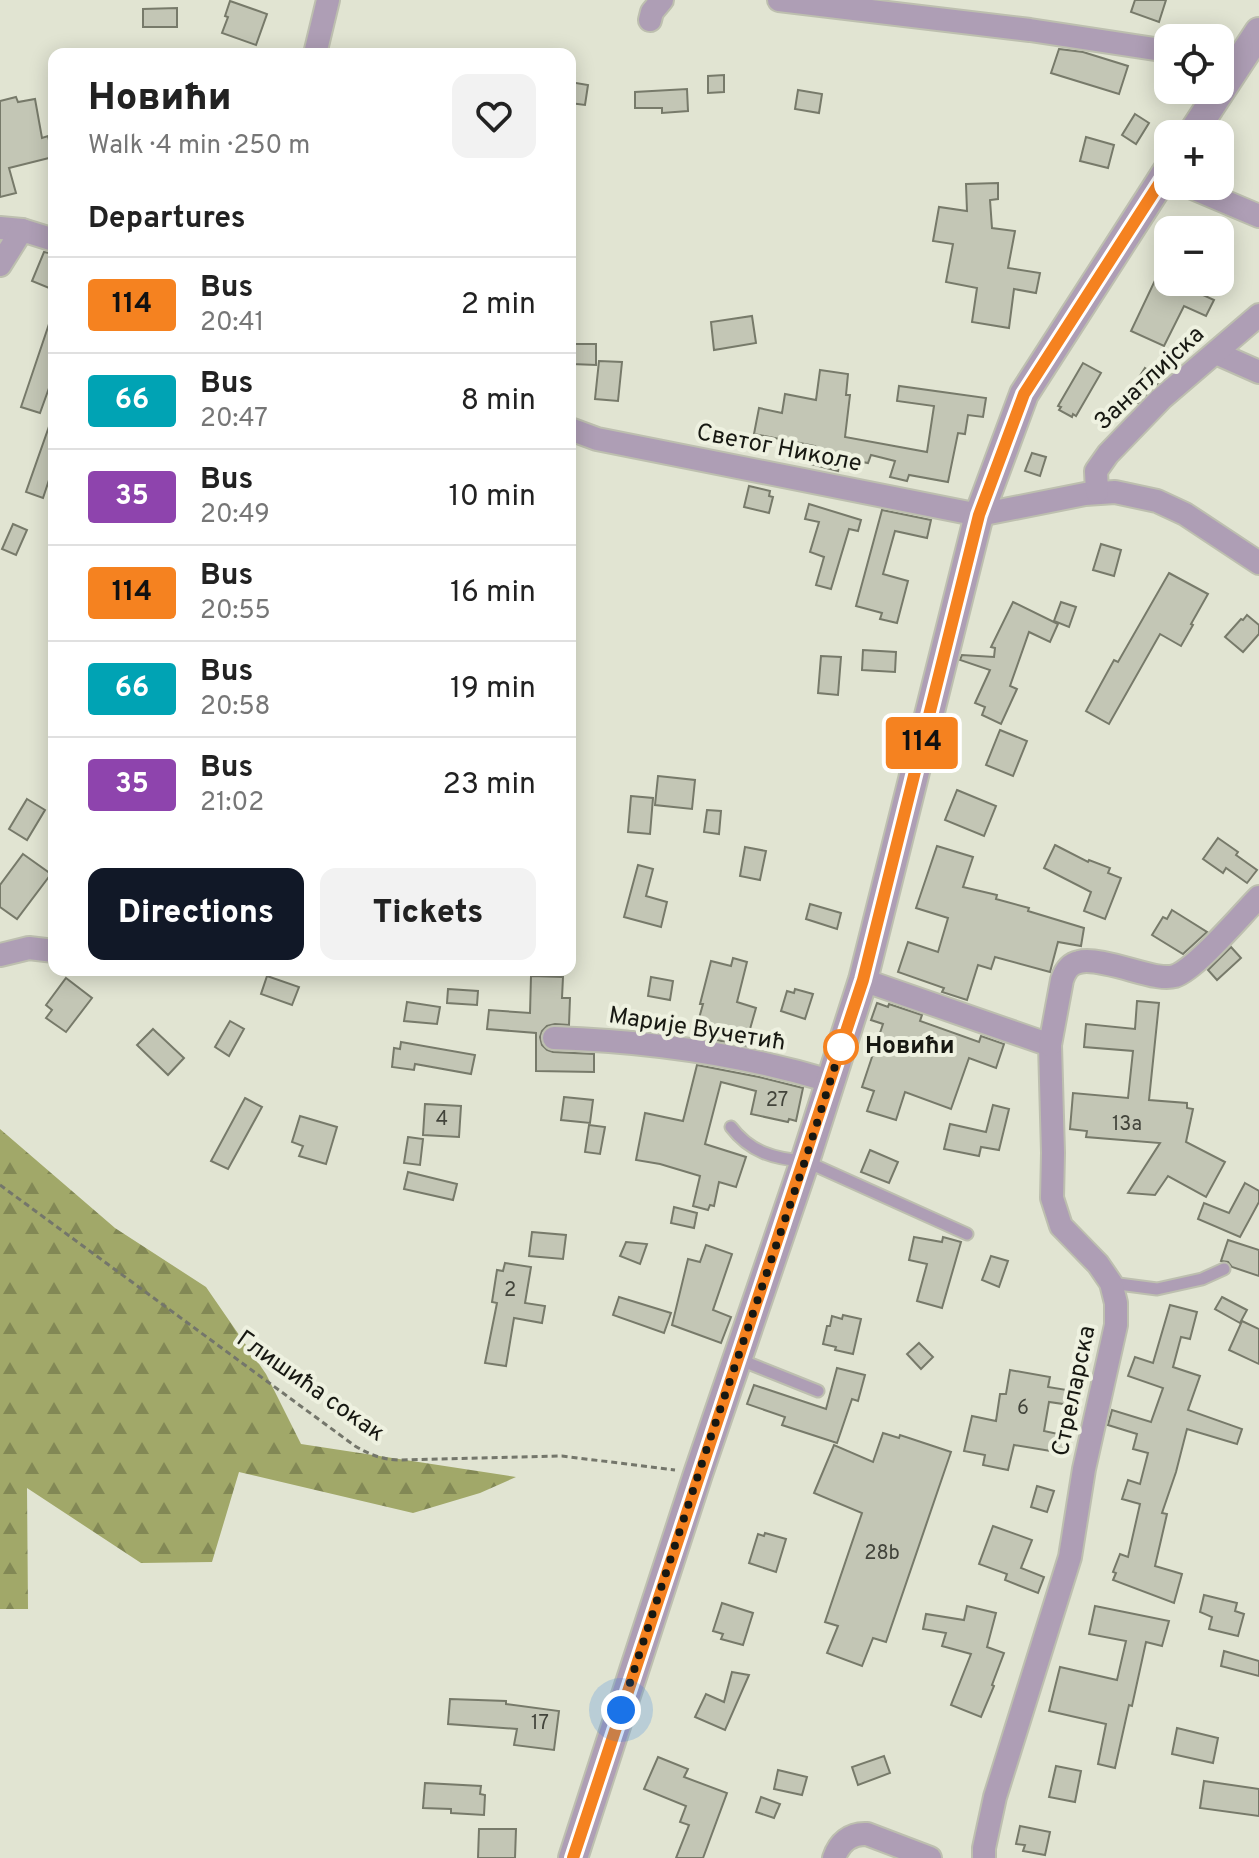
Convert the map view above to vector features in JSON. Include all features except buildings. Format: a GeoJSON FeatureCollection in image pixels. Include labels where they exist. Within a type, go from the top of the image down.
{"type":"FeatureCollection","features":[{"type":"Feature","properties":{"kind":"street"},"geometry":{"type":"LineString","coordinates":[[316,48],[328,0]]}},
{"type":"Feature","properties":{"kind":"street"},"geometry":{"type":"LineString","coordinates":[[650,20],[652,12],[662,0]]}},
{"type":"Feature","properties":{"kind":"street"},"geometry":{"type":"LineString","coordinates":[[779,0],[1030,30],[1154,49]]}},
{"type":"Feature","properties":{"kind":"street"},"geometry":{"type":"LineString","coordinates":[[1234,60],[1259,32]]}},
{"type":"Feature","properties":{"kind":"street"},"geometry":{"type":"LineString","coordinates":[[573,1858],[863,980],[979,515],[1024,394],[1156,200]]}},
{"type":"Feature","properties":{"kind":"street"},"geometry":{"type":"LineString","coordinates":[[1223,200],[1259,216]]}},
{"type":"Feature","properties":{"kind":"street"},"geometry":{"type":"LineString","coordinates":[[0,265],[11,229],[48,238]]}},
{"type":"Feature","properties":{"kind":"street","name":"Занатлијска"},"geometry":{"type":"LineString","coordinates":[[1097,492],[1096,471],[1108,454],[1161,399],[1259,315]]}},
{"type":"Feature","properties":{"kind":"street"},"geometry":{"type":"LineString","coordinates":[[1216,353],[1259,372]]}},
{"type":"Feature","properties":{"kind":"street","name":"Светог Николе"},"geometry":{"type":"LineString","coordinates":[[576,431],[597,439],[979,515]]}},
{"type":"Feature","properties":{"kind":"street"},"geometry":{"type":"LineString","coordinates":[[979,515],[1097,492],[1115,492],[1171,507],[1259,563]]}},
{"type":"Feature","properties":{"kind":"street"},"geometry":{"type":"LineString","coordinates":[[1111,1283],[1098,1264],[1061,1226],[1052,1198],[1050,1045],[1065,972],[1073,964],[1088,961],[1140,974],[1167,978],[1177,976],[1212,946],[1259,897]]}},
{"type":"Feature","properties":{"kind":"street"},"geometry":{"type":"LineString","coordinates":[[0,955],[29,948],[48,950]]}},
{"type":"Feature","properties":{"kind":"street"},"geometry":{"type":"LineString","coordinates":[[863,980],[1050,1045]]}},
{"type":"Feature","properties":{"kind":"street","name":"Марије Вучетић"},"geometry":{"type":"LineString","coordinates":[[554,1038],[631,1042],[699,1051],[830,1081]]}},
{"type":"Feature","properties":{"kind":"street","name":"Стреларска"},"geometry":{"type":"LineString","coordinates":[[984,1858],[995,1797],[1070,1557],[1084,1469],[1116,1325],[1116,1303],[1111,1283]]}},
{"type":"Feature","properties":{"kind":"street"},"geometry":{"type":"LineString","coordinates":[[834,1858],[837,1847],[860,1834],[930,1858]]}},
{"type":"Feature","properties":{"kind":"lane"},"geometry":{"type":"LineString","coordinates":[[731,1127],[756,1150],[784,1160],[805,1161],[967,1234]]}},
{"type":"Feature","properties":{"kind":"lane"},"geometry":{"type":"LineString","coordinates":[[1111,1283],[1157,1289],[1202,1279],[1224,1269]]}},
{"type":"Feature","properties":{"kind":"lane"},"geometry":{"type":"LineString","coordinates":[[737,1359],[818,1391]]}},
{"type":"Feature","properties":{"kind":"path","name":"Глишића сокак"},"geometry":{"type":"LineString","coordinates":[[0,1185],[371,1456],[398,1460],[562,1456],[698,1474]]}},
{"type":"Feature","properties":{"kind":"green space"},"geometry":{"type":"Polygon","coordinates":[[[0,1129],[115,1228],[206,1287],[266,1374],[301,1444],[516,1477],[480,1493],[413,1513],[239,1472],[212,1562],[141,1563],[27,1488],[28,1609],[0,1609],[0,1129]]]}},
{"type":"Feature","properties":{"kind":"bus line","name":"114"},"geometry":{"type":"LineString","coordinates":[[573,1858],[863,980],[979,515],[1024,394],[1154,191]]}},
{"type":"Feature","properties":{"kind":"place","name":"Новићи"},"geometry":{"type":"Point","coordinates":[841,1047]}},
{"type":"Feature","properties":{"kind":"route"},"geometry":{"type":"LineString","coordinates":[[621,1710],[841,1047]]}}]}
